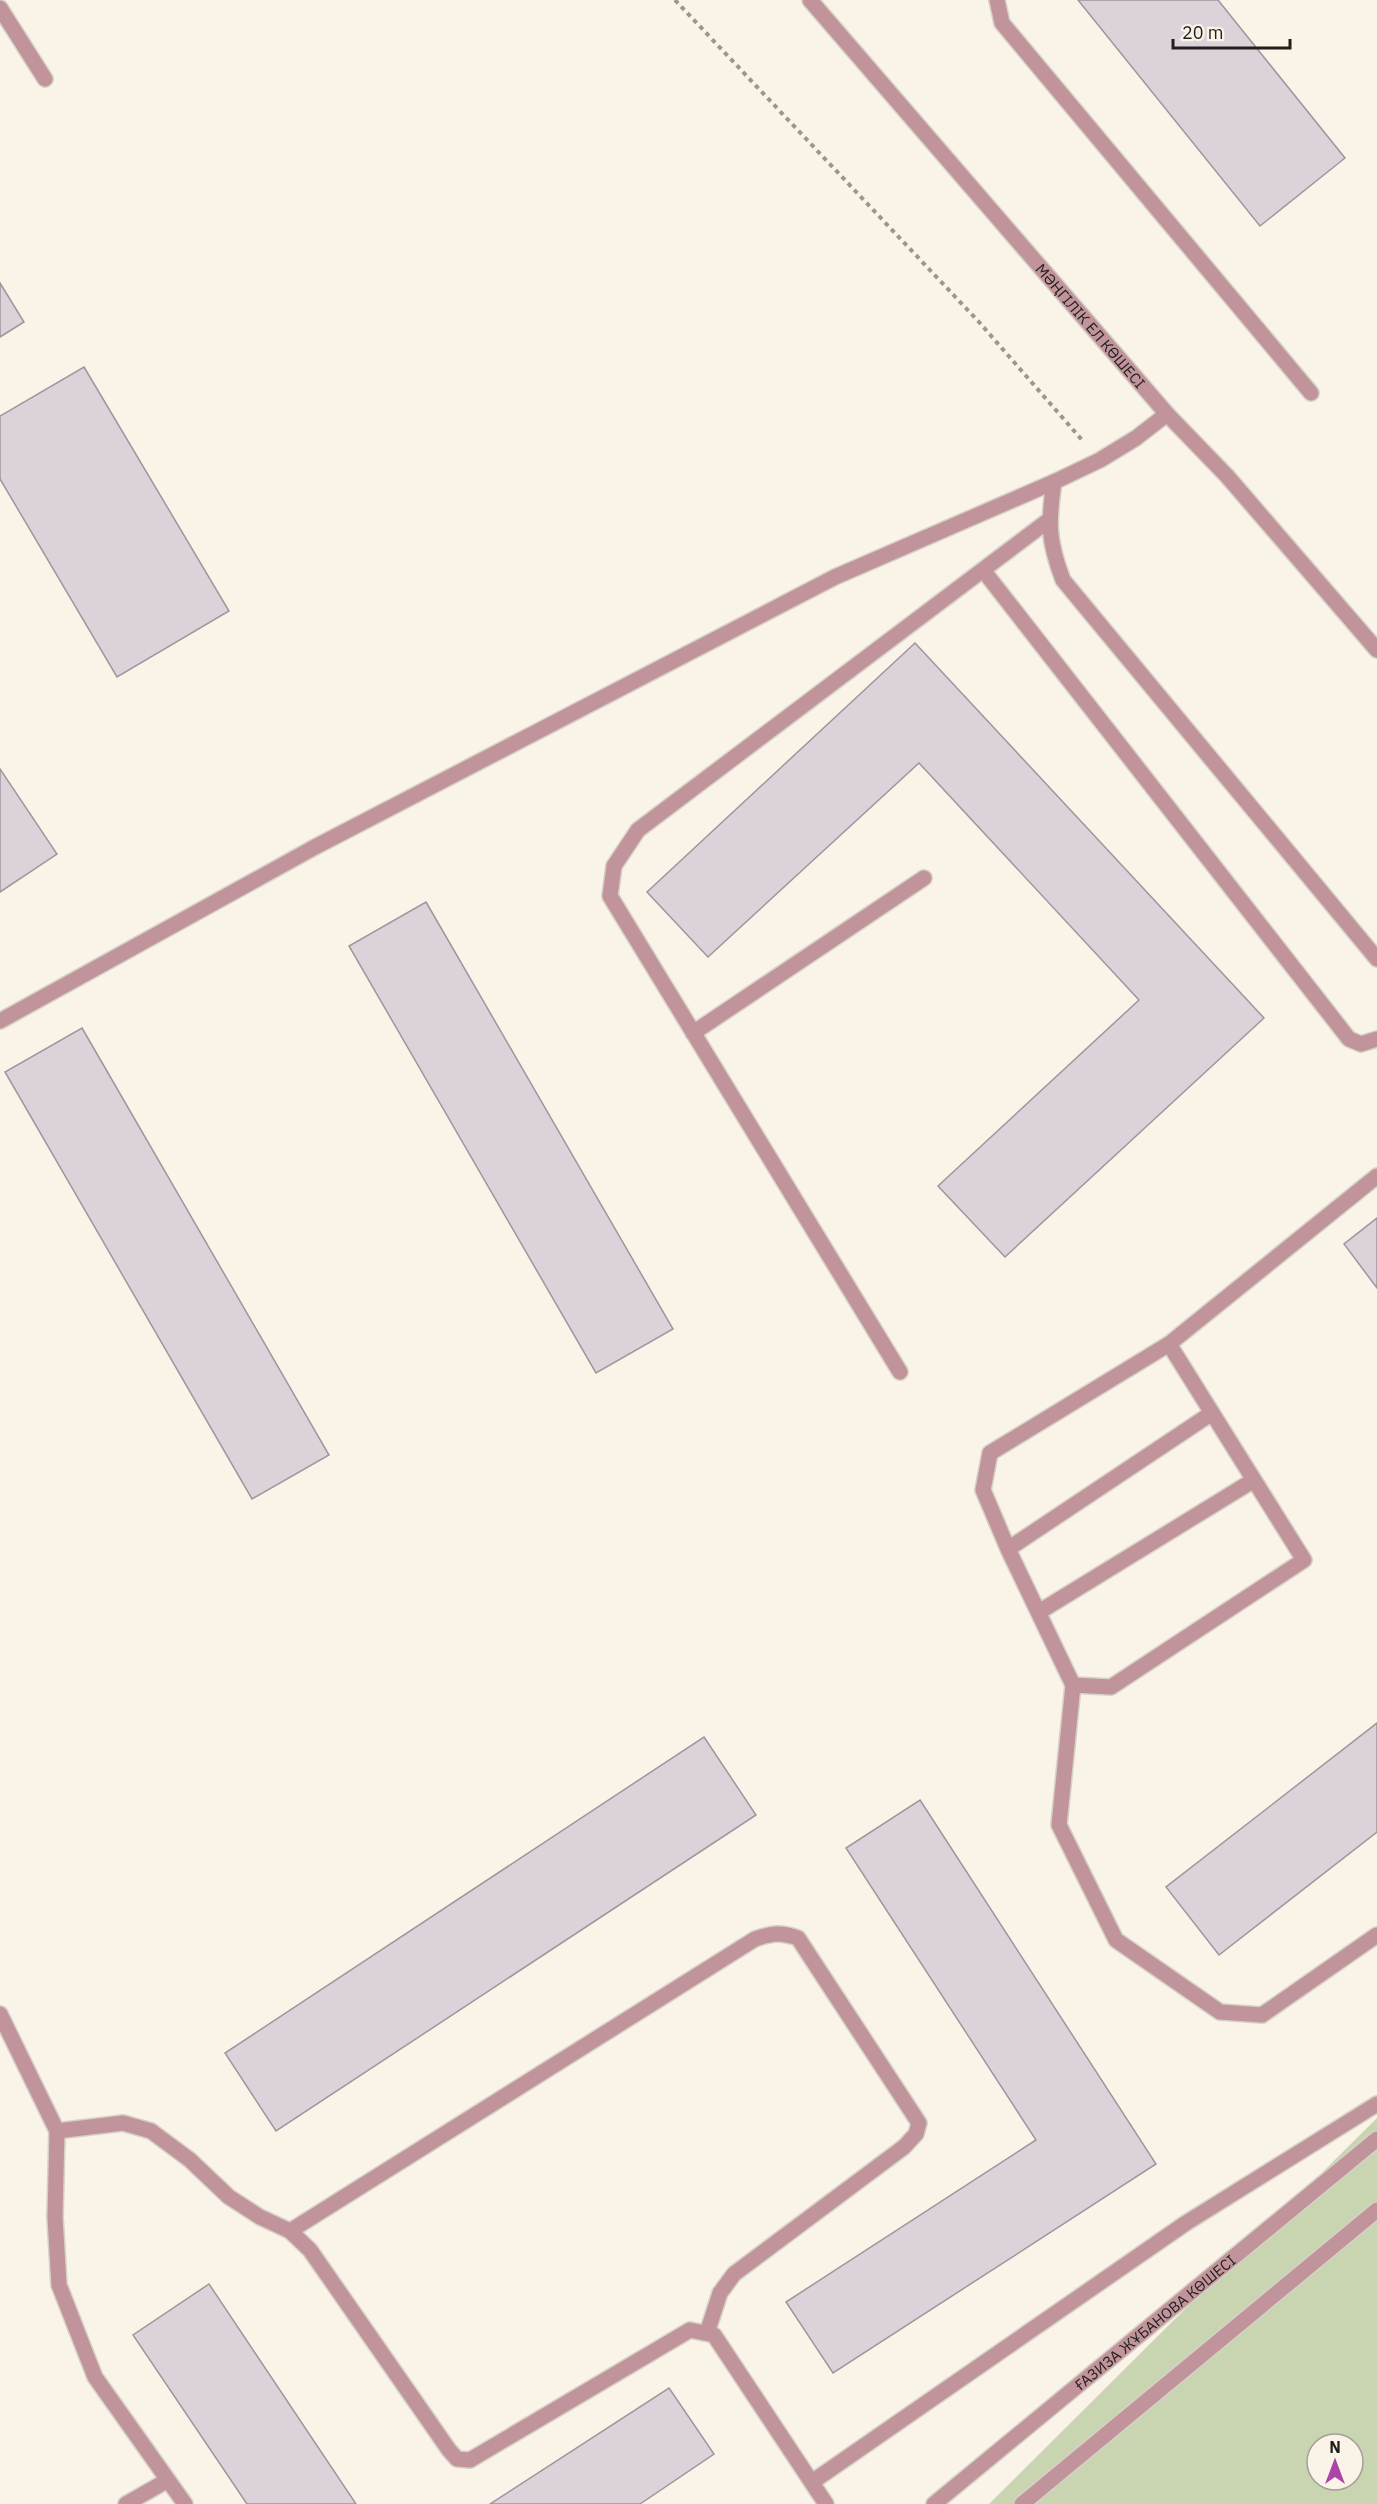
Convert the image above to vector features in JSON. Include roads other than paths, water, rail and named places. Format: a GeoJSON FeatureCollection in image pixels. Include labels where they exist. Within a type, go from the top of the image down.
{"type":"FeatureCollection","features":[{"type":"Feature","properties":{"kind":"street","name":"МӘҢГІЛІК ЕЛ КӨШЕСІ"},"geometry":{"type":"LineString","coordinates":[[810,0],[1167,414],[1227,476],[1377,650]]}},
{"type":"Feature","properties":{"kind":"street"},"geometry":{"type":"LineString","coordinates":[[997,0],[1002,23],[1311,393]]}},
{"type":"Feature","properties":{"kind":"street"},"geometry":{"type":"LineString","coordinates":[[0,8],[45,79]]}},
{"type":"Feature","properties":{"kind":"street"},"geometry":{"type":"LineString","coordinates":[[0,1021],[315,847],[824,582],[1100,460],[1136,438],[1167,414]]}},
{"type":"Feature","properties":{"kind":"street"},"geometry":{"type":"LineString","coordinates":[[1054,482],[1049,520],[1054,557],[1063,580],[1377,958]]}},
{"type":"Feature","properties":{"kind":"street"},"geometry":{"type":"LineString","coordinates":[[900,1372],[610,896],[614,866],[638,830],[1049,520]]}},
{"type":"Feature","properties":{"kind":"street"},"geometry":{"type":"LineString","coordinates":[[983,570],[1348,1039],[1361,1044],[1377,1039]]}},
{"type":"Feature","properties":{"kind":"street"},"geometry":{"type":"LineString","coordinates":[[693,1033],[924,878]]}},
{"type":"Feature","properties":{"kind":"street"},"geometry":{"type":"LineString","coordinates":[[1377,1176],[1169,1344],[990,1453],[983,1490],[1008,1549],[1073,1685],[1059,1825],[1116,1940],[1220,2012],[1262,2015],[1377,1935]]}},
{"type":"Feature","properties":{"kind":"street"},"geometry":{"type":"LineString","coordinates":[[1073,1685],[1111,1687],[1304,1560],[1169,1344]]}},
{"type":"Feature","properties":{"kind":"street"},"geometry":{"type":"LineString","coordinates":[[1008,1549],[1212,1413]]}},
{"type":"Feature","properties":{"kind":"street"},"geometry":{"type":"LineString","coordinates":[[1039,1612],[1254,1480]]}},
{"type":"Feature","properties":{"kind":"street"},"geometry":{"type":"LineString","coordinates":[[290,2231],[755,1939],[771,1933],[783,1932],[798,1938],[919,2123],[916,2134],[904,2147],[734,2274],[720,2293],[707,2333]]}},
{"type":"Feature","properties":{"kind":"street"},"geometry":{"type":"LineString","coordinates":[[0,2014],[57,2131],[55,2217],[59,2285],[95,2377],[185,2504]]}},
{"type":"Feature","properties":{"kind":"street"},"geometry":{"type":"LineString","coordinates":[[812,2482],[1186,2223],[1377,2104]]}},
{"type":"Feature","properties":{"kind":"street"},"geometry":{"type":"LineString","coordinates":[[57,2131],[123,2123],[151,2131],[190,2160],[229,2197],[260,2217],[290,2231],[310,2250],[457,2459],[470,2460],[690,2330],[714,2335],[826,2504]]}},
{"type":"Feature","properties":{"kind":"street","name":"ҒАЗИЗА ЖҰБАНОВА КӨШЕСІ"},"geometry":{"type":"LineString","coordinates":[[934,2504],[1377,2139]]}},
{"type":"Feature","properties":{"kind":"street"},"geometry":{"type":"LineString","coordinates":[[1022,2504],[1377,2210]]}},
{"type":"Feature","properties":{"kind":"street"},"geometry":{"type":"LineString","coordinates":[[126,2504],[168,2480]]}}]}
